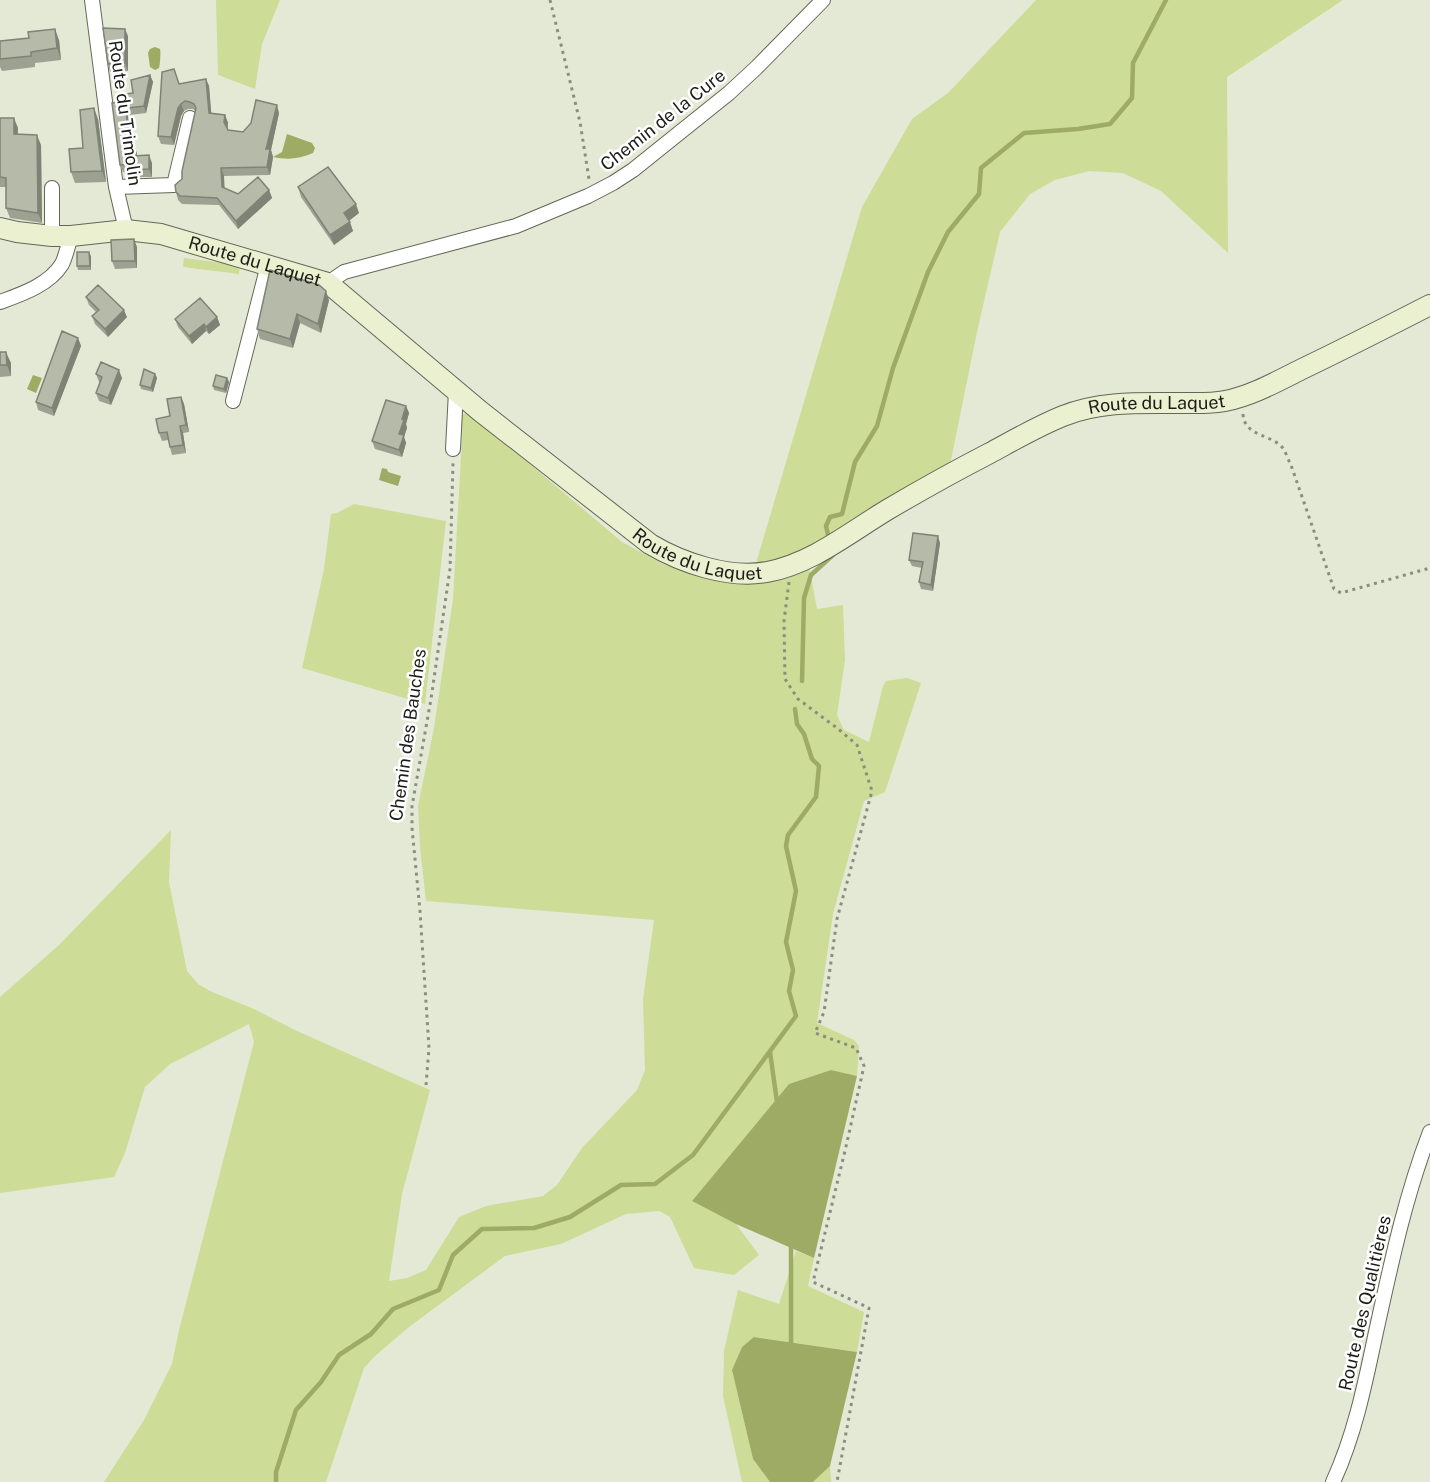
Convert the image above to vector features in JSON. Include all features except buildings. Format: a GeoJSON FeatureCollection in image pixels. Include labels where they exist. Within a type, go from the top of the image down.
{"type":"FeatureCollection","features":[{"type":"Feature","properties":{"kind":"street","name":"Route du Trimolin"},"geometry":{"type":"LineString","coordinates":[[92,0],[116,187],[126,230]]}},
{"type":"Feature","properties":{"kind":"street","name":"Chemin de la Cure"},"geometry":{"type":"LineString","coordinates":[[328,283],[344,272],[516,226],[613,183],[633,170],[729,93],[823,0]]}},
{"type":"Feature","properties":{"kind":"street"},"geometry":{"type":"LineString","coordinates":[[116,187],[174,184],[190,118]]}},
{"type":"Feature","properties":{"kind":"street"},"geometry":{"type":"LineString","coordinates":[[0,302],[35,288],[63,262],[61,236],[52,188]]}},
{"type":"Feature","properties":{"kind":"street","name":"Route du Laquet"},"geometry":{"type":"LineString","coordinates":[[0,228],[61,236],[126,230],[161,234],[328,283],[456,391],[650,544],[668,555],[703,567],[755,574],[790,566],[829,546],[923,488],[1065,415],[1114,403],[1222,402],[1238,398],[1315,363],[1430,305]]}},
{"type":"Feature","properties":{"kind":"street"},"geometry":{"type":"LineString","coordinates":[[233,401],[268,265]]}},
{"type":"Feature","properties":{"kind":"street"},"geometry":{"type":"LineString","coordinates":[[453,449],[456,391]]}},
{"type":"Feature","properties":{"kind":"street","name":"Route des Qualitières"},"geometry":{"type":"LineString","coordinates":[[1333,1482],[1353,1432],[1408,1193],[1430,1132]]}},
{"type":"Feature","properties":{"kind":"path"},"geometry":{"type":"LineString","coordinates":[[550,0],[586,152],[590,178],[588,196]]}},
{"type":"Feature","properties":{"kind":"path"},"geometry":{"type":"LineString","coordinates":[[1250,393],[1242,411],[1243,419],[1248,428],[1282,447],[1291,465],[1334,589],[1341,593],[1430,568]]}},
{"type":"Feature","properties":{"kind":"path","name":"Chemin des Bauches"},"geometry":{"type":"LineString","coordinates":[[426,1085],[429,1048],[412,806],[431,699],[450,569],[453,449]]}},
{"type":"Feature","properties":{"kind":"path"},"geometry":{"type":"LineString","coordinates":[[790,566],[784,621],[785,679],[798,699],[857,745],[872,791],[837,919],[824,1012],[815,1033],[856,1048],[864,1066],[813,1282],[869,1308],[837,1482]]}},
{"type":"Feature","properties":{"kind":"shaded area"},"geometry":{"type":"Polygon","coordinates":[[[216,0],[280,0],[262,44],[255,89],[218,75],[216,0]]]}},
{"type":"Feature","properties":{"kind":"shaded area"},"geometry":{"type":"Polygon","coordinates":[[[1036,0],[1343,0],[1227,77],[1228,253],[1161,191],[1123,173],[1089,171],[1055,180],[1030,194],[1000,232],[950,465],[804,551],[775,562],[756,563],[862,207],[912,119],[948,93],[1036,0]]]}},
{"type":"Feature","properties":{"kind":"shaded area"},"geometry":{"type":"Polygon","coordinates":[[[155,47],[160,49],[160,53],[159,68],[155,70],[150,67],[148,53],[155,47]]]}},
{"type":"Feature","properties":{"kind":"shaded area"},"geometry":{"type":"Polygon","coordinates":[[[287,134],[312,143],[315,148],[313,153],[293,158],[273,157],[282,152],[287,134]]]}},
{"type":"Feature","properties":{"kind":"shaded area"},"geometry":{"type":"Polygon","coordinates":[[[184,258],[240,265],[239,274],[183,267],[184,258]]]}},
{"type":"Feature","properties":{"kind":"shaded area"},"geometry":{"type":"Polygon","coordinates":[[[33,375],[42,378],[36,393],[27,389],[33,375]]]}},
{"type":"Feature","properties":{"kind":"shaded area"},"geometry":{"type":"Polygon","coordinates":[[[467,411],[622,542],[663,564],[692,575],[732,582],[809,566],[817,609],[843,605],[845,660],[837,715],[844,730],[869,742],[886,681],[907,678],[921,683],[885,792],[864,801],[833,914],[817,1023],[854,1040],[859,1046],[857,1076],[831,1070],[789,1084],[692,1201],[736,1224],[759,1255],[734,1275],[694,1268],[670,1217],[659,1211],[626,1214],[561,1244],[505,1256],[409,1327],[375,1356],[364,1368],[326,1482],[104,1482],[144,1420],[172,1364],[254,1042],[249,1024],[170,1064],[145,1087],[125,1153],[114,1177],[0,1193],[0,997],[59,945],[171,830],[169,882],[187,971],[198,984],[430,1090],[402,1194],[389,1281],[407,1278],[426,1270],[459,1217],[486,1206],[543,1196],[557,1185],[582,1148],[637,1090],[645,1070],[643,999],[654,920],[426,901],[418,806],[434,728],[453,599],[462,416],[467,411]]]}},
{"type":"Feature","properties":{"kind":"shaded area"},"geometry":{"type":"Polygon","coordinates":[[[382,468],[401,476],[398,486],[379,480],[382,468]]]}},
{"type":"Feature","properties":{"kind":"shaded area"},"geometry":{"type":"Polygon","coordinates":[[[354,504],[446,521],[425,704],[302,668],[324,569],[331,514],[354,504]]]}},
{"type":"Feature","properties":{"kind":"shaded area"},"geometry":{"type":"Polygon","coordinates":[[[831,1070],[857,1076],[814,1258],[736,1224],[692,1201],[789,1084],[831,1070]]]}},
{"type":"Feature","properties":{"kind":"shaded area"},"geometry":{"type":"Polygon","coordinates":[[[796,1251],[814,1258],[808,1286],[864,1312],[857,1352],[755,1337],[742,1347],[732,1370],[753,1459],[770,1482],[742,1482],[723,1396],[724,1351],[738,1290],[779,1304],[796,1251]]]}},
{"type":"Feature","properties":{"kind":"shaded area"},"geometry":{"type":"Polygon","coordinates":[[[754,1337],[857,1352],[830,1466],[813,1482],[770,1482],[753,1459],[732,1370],[742,1347],[754,1337]]]}},
{"type":"Feature","properties":{"kind":"shaded area"},"geometry":{"type":"Polygon","coordinates":[[[830,1466],[831,1482],[813,1482],[830,1466]]]}},
{"type":"Feature","properties":{"kind":"waterway"},"geometry":{"type":"LineString","coordinates":[[829,539],[826,526],[830,517],[842,514],[855,462],[877,426],[893,368],[928,272],[948,232],[979,194],[981,168],[1024,133],[1110,124],[1132,98],[1133,63],[1166,0]]}},
{"type":"Feature","properties":{"kind":"waterway"},"geometry":{"type":"LineString","coordinates":[[802,681],[804,598],[811,575],[833,555],[832,553]]}},
{"type":"Feature","properties":{"kind":"waterway"},"geometry":{"type":"LineString","coordinates":[[276,1482],[276,1472],[296,1410],[321,1382],[339,1355],[371,1334],[393,1309],[439,1290],[453,1255],[482,1229],[534,1228],[570,1217],[621,1185],[655,1184],[693,1155],[796,1016],[789,991],[793,970],[786,942],[796,891],[786,846],[788,835],[816,797],[819,766],[812,759],[804,734],[797,724],[795,709]]}},
{"type":"Feature","properties":{"kind":"waterway"},"geometry":{"type":"LineString","coordinates":[[770,1052],[777,1102]]}},
{"type":"Feature","properties":{"kind":"waterway"},"geometry":{"type":"LineString","coordinates":[[791,1242],[791,1347]]}}]}
